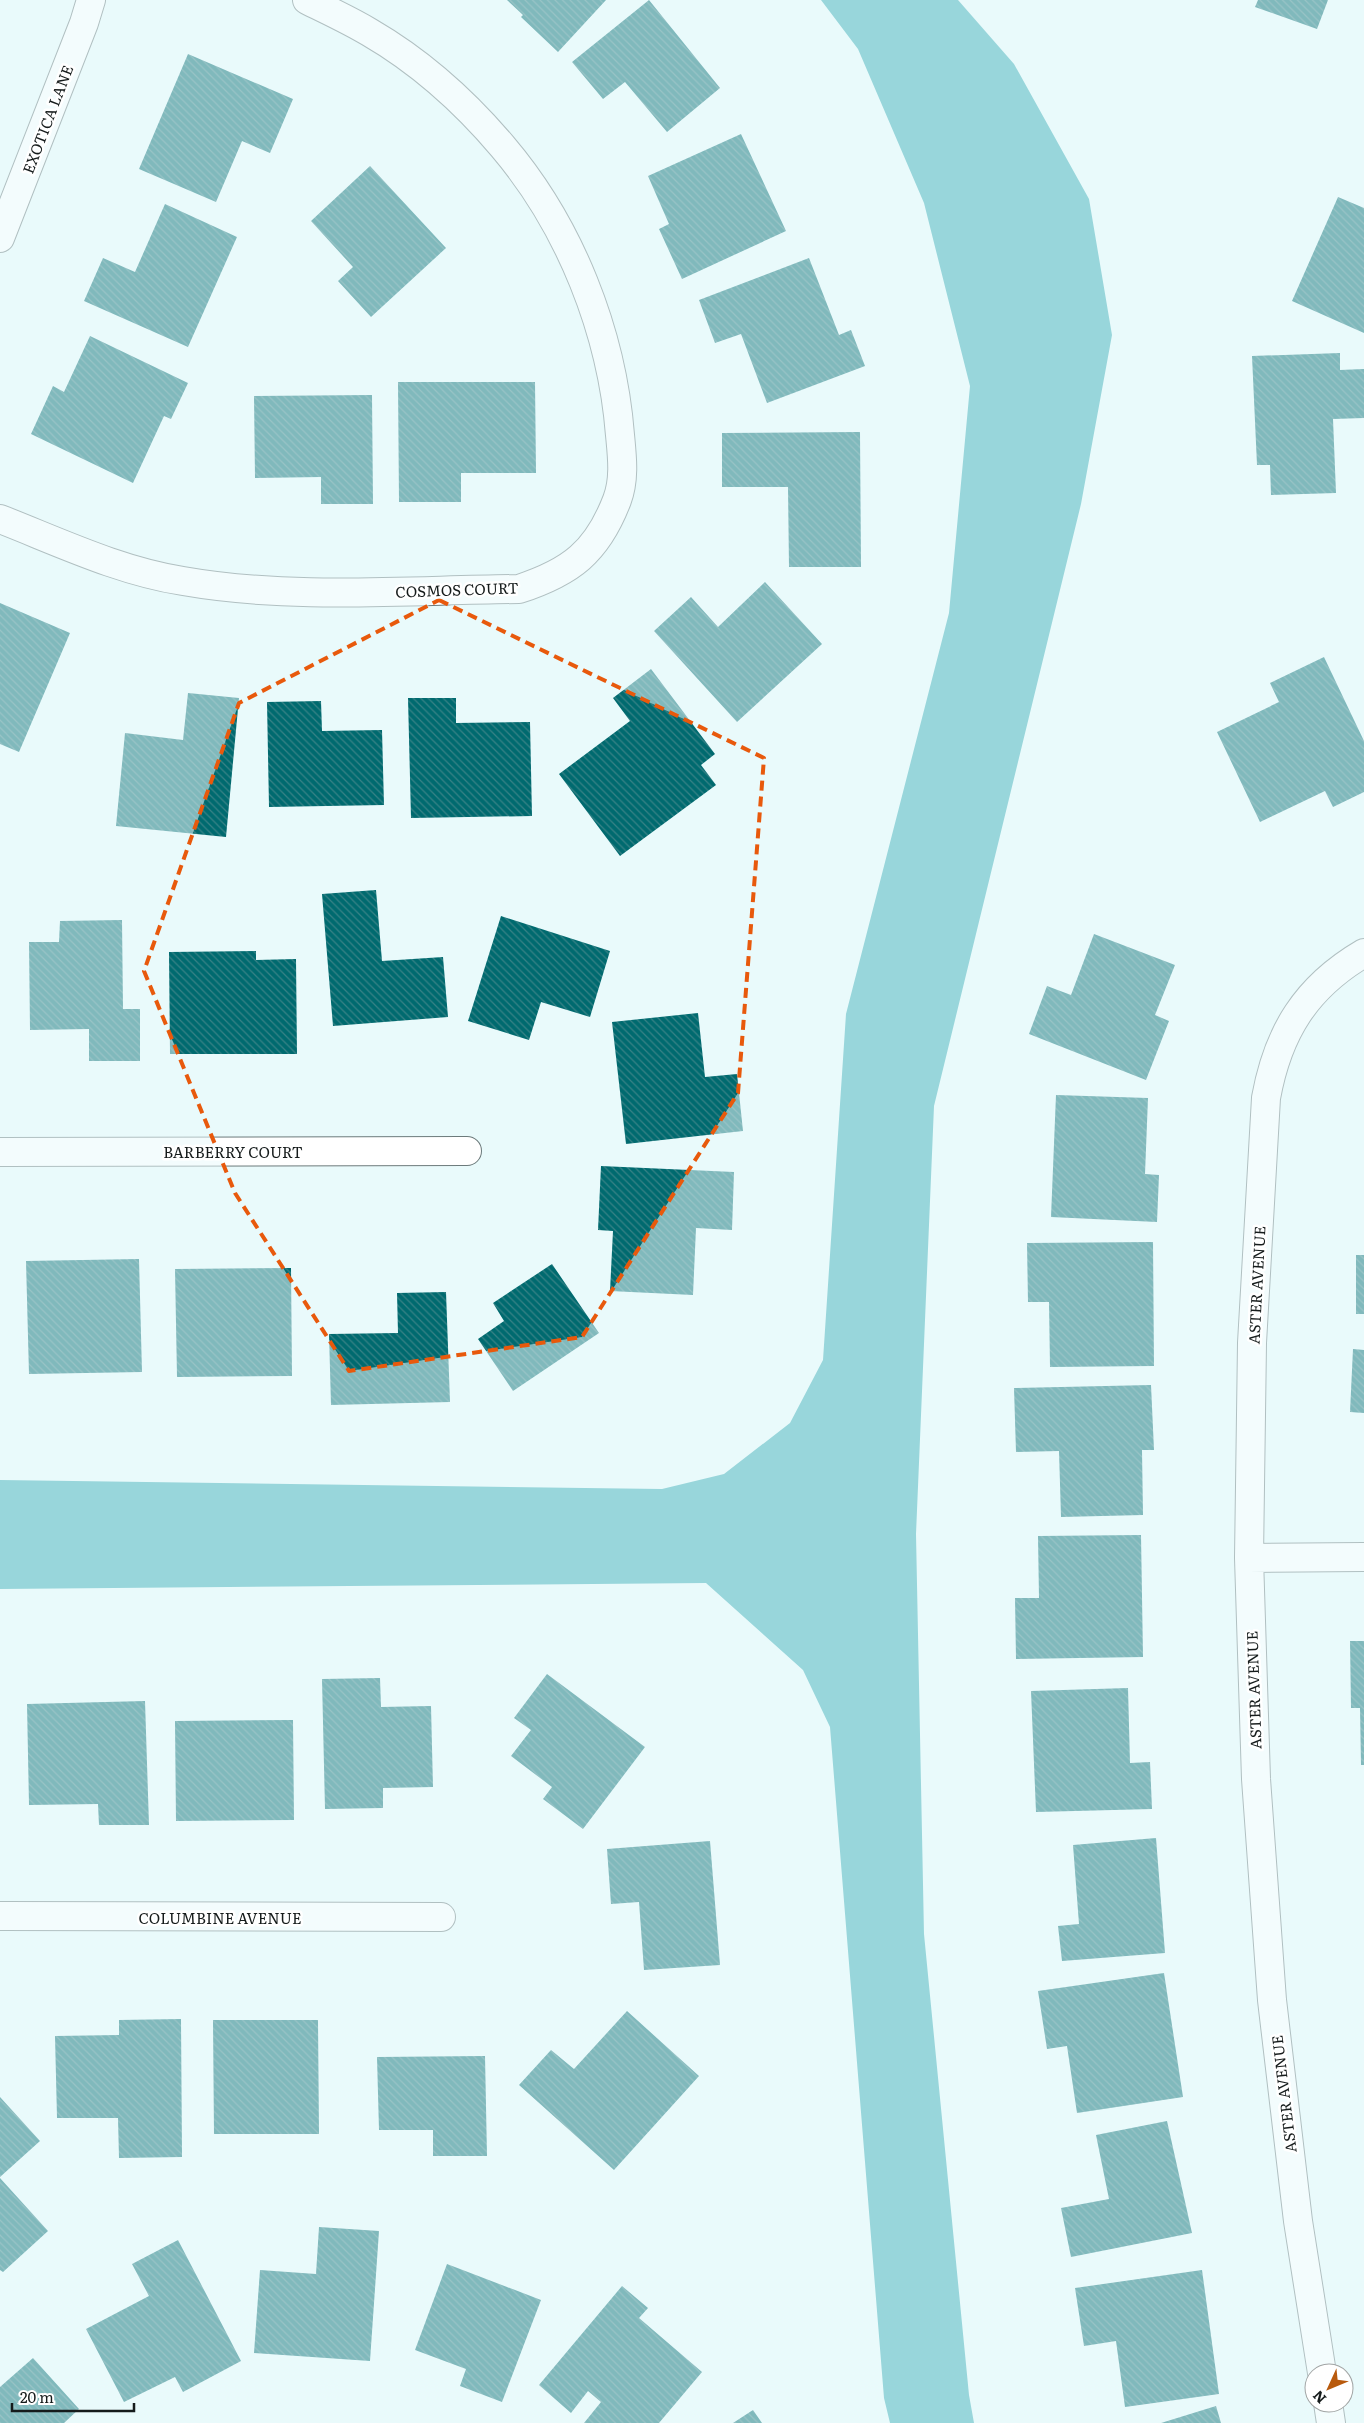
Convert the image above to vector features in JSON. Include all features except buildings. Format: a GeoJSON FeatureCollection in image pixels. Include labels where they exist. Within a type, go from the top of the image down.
{"type":"FeatureCollection","features":[{"type":"Feature","properties":{"kind":"street","name":"EXOTICA LANE"},"geometry":{"type":"LineString","coordinates":[[0,238],[84,23],[91,0]]}},
{"type":"Feature","properties":{"kind":"street","name":"COSMOS COURT"},"geometry":{"type":"LineString","coordinates":[[0,519],[109,562],[181,581],[264,592],[519,589],[548,580],[574,563],[596,541],[618,498],[623,468],[618,402],[602,333],[578,267],[544,204],[503,147],[454,96],[427,72],[369,32],[307,0]]}},
{"type":"Feature","properties":{"kind":"street","name":"ASTER AVENUE"},"geometry":{"type":"LineString","coordinates":[[1320,2363],[1298,2221],[1272,2000],[1256,1779],[1249,1558],[1252,1343],[1266,1098],[1272,1067],[1283,1038],[1299,1010],[1319,986],[1343,965],[1364,953]]}},
{"type":"Feature","properties":{"kind":"street","name":"BARBERRY COURT"},"geometry":{"type":"LineString","coordinates":[[0,1152],[467,1151]]}},
{"type":"Feature","properties":{"kind":"street"},"geometry":{"type":"LineString","coordinates":[[1249,1558],[1364,1557]]}},
{"type":"Feature","properties":{"kind":"street","name":"COLUMBINE AVENUE"},"geometry":{"type":"LineString","coordinates":[[0,1916],[441,1917]]}},
{"type":"Feature","properties":{"kind":"highlighted area"},"geometry":{"type":"Polygon","coordinates":[[[439,600],[764,758],[738,1093],[582,1337],[349,1371],[235,1193],[144,971],[239,703],[439,600]]]}},
{"type":"Feature","properties":{"kind":"water"},"geometry":{"type":"Polygon","coordinates":[[[821,0],[958,0],[1014,64],[1089,199],[1112,335],[1081,504],[934,1106],[916,1534],[924,1934],[969,2395],[974,2423],[890,2423],[884,2398],[830,1727],[803,1670],[706,1583],[0,1589],[0,1480],[662,1489],[724,1474],[790,1423],[823,1360],[846,1014],[949,613],[970,386],[924,203],[858,49],[821,0]]]}}]}
